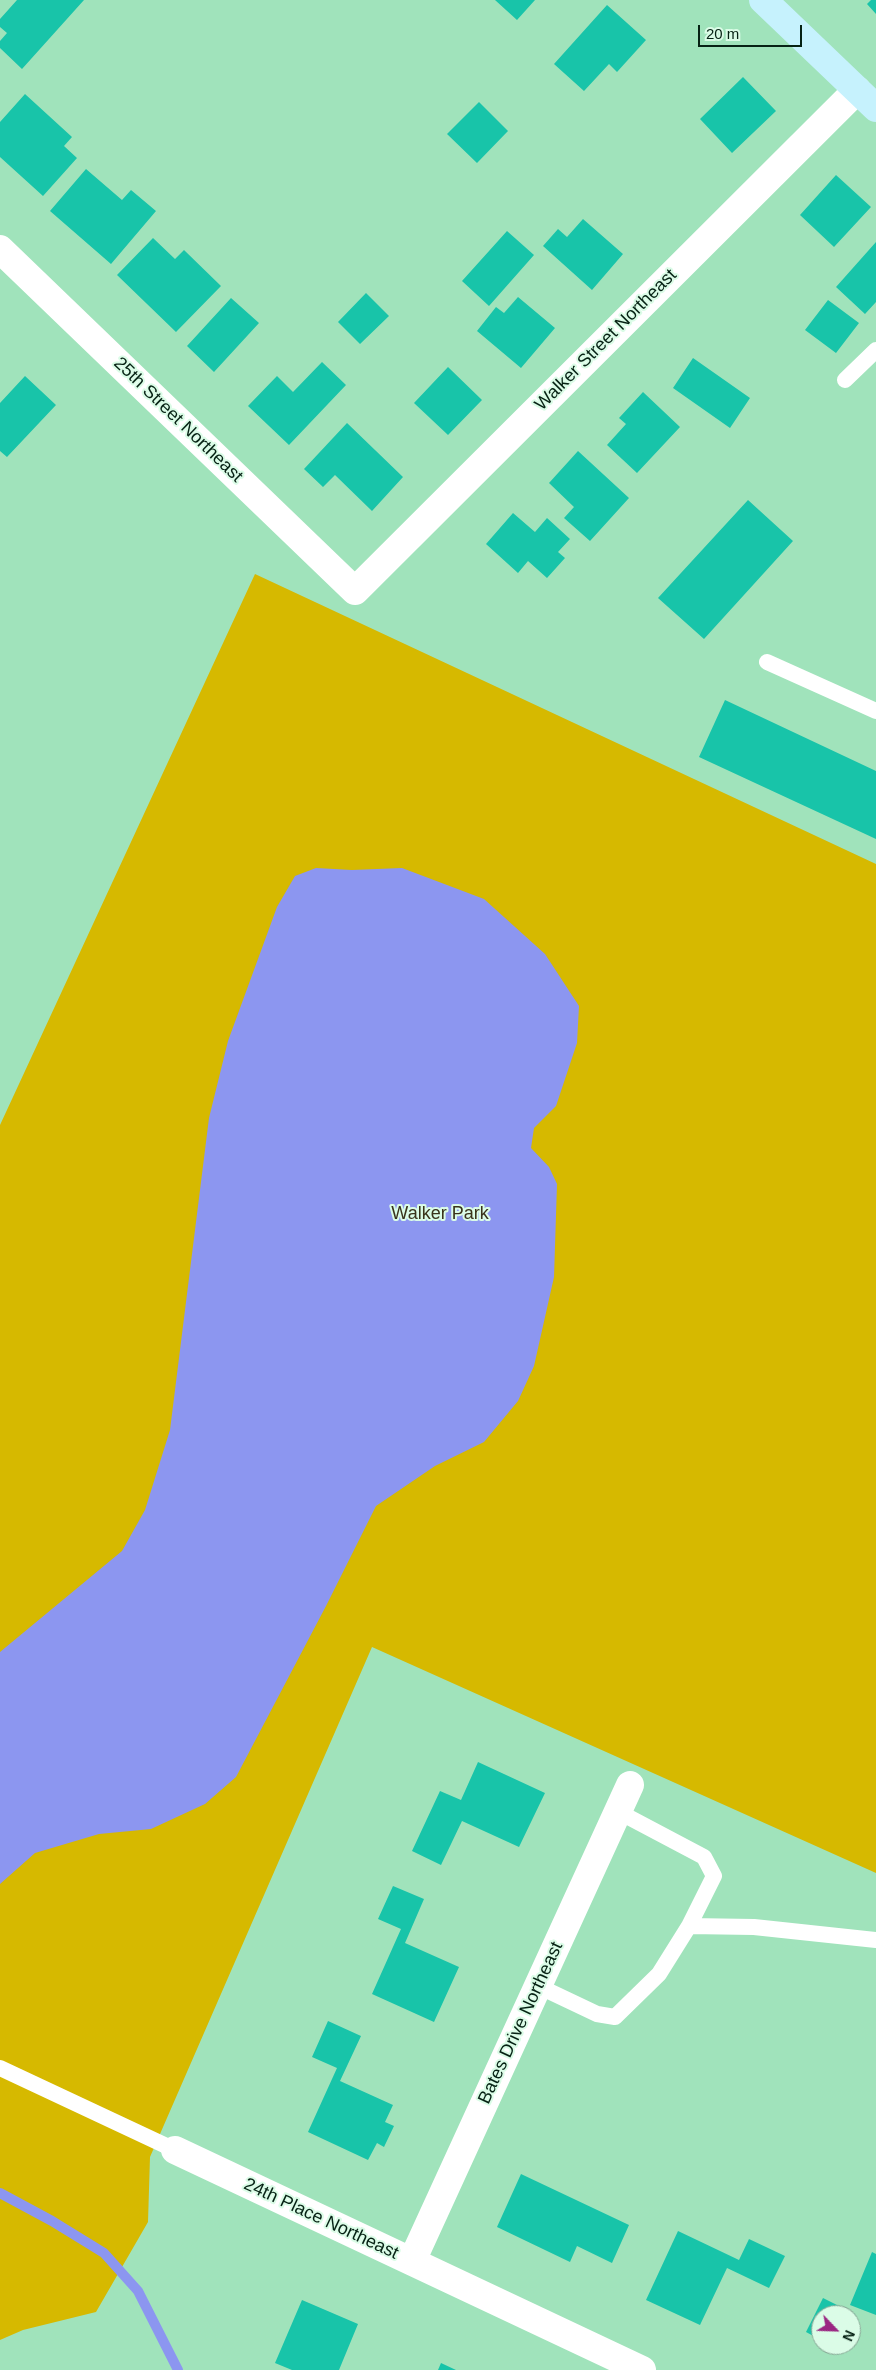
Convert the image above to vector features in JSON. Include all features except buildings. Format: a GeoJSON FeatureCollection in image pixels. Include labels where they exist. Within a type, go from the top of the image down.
{"type":"FeatureCollection","features":[{"type":"Feature","properties":{"kind":"street"},"geometry":{"type":"LineString","coordinates":[[763,0],[876,108]]}},
{"type":"Feature","properties":{"kind":"street","name":"Walker Street Northeast"},"geometry":{"type":"LineString","coordinates":[[355,591],[857,90]]}},
{"type":"Feature","properties":{"kind":"street","name":"25th Street Northeast"},"geometry":{"type":"LineString","coordinates":[[0,249],[355,591]]}},
{"type":"Feature","properties":{"kind":"street","name":"Bates Drive Northeast"},"geometry":{"type":"LineString","coordinates":[[412,2261],[630,1784]]}},
{"type":"Feature","properties":{"kind":"street","name":"24th Place Northeast"},"geometry":{"type":"LineString","coordinates":[[175,2150],[642,2370]]}},
{"type":"Feature","properties":{"kind":"lane"},"geometry":{"type":"LineString","coordinates":[[845,380],[876,350]]}},
{"type":"Feature","properties":{"kind":"lane"},"geometry":{"type":"LineString","coordinates":[[767,662],[876,711]]}},
{"type":"Feature","properties":{"kind":"lane"},"geometry":{"type":"LineString","coordinates":[[538,1986],[597,2014],[615,2017],[659,1974],[689,1926],[714,1876],[704,1857],[618,1811]]}},
{"type":"Feature","properties":{"kind":"lane"},"geometry":{"type":"LineString","coordinates":[[689,1926],[754,1928],[876,1940]]}},
{"type":"Feature","properties":{"kind":"lane","name":"24th Place Northeast"},"geometry":{"type":"LineString","coordinates":[[0,2068],[175,2150]]}},
{"type":"Feature","properties":{"kind":"green space","name":"Walker Park"},"geometry":{"type":"Polygon","coordinates":[[[255,574],[876,864],[876,1873],[372,1647],[150,2157],[148,2222],[96,2312],[23,2330],[0,2340],[0,1125],[255,574]]]}},
{"type":"Feature","properties":{"kind":"water"},"geometry":{"type":"Polygon","coordinates":[[[316,868],[352,870],[402,868],[484,899],[545,954],[579,1006],[577,1043],[556,1106],[534,1128],[531,1148],[549,1167],[557,1184],[554,1277],[534,1366],[518,1401],[484,1442],[435,1466],[376,1506],[236,1777],[205,1804],[151,1829],[99,1834],[35,1853],[0,1884],[0,1652],[122,1551],[145,1510],[170,1430],[209,1118],[228,1041],[277,907],[295,876],[316,868]]]}},
{"type":"Feature","properties":{"kind":"waterway"},"geometry":{"type":"LineString","coordinates":[[0,2193],[52,2221],[104,2253],[138,2291],[178,2370]]}}]}
